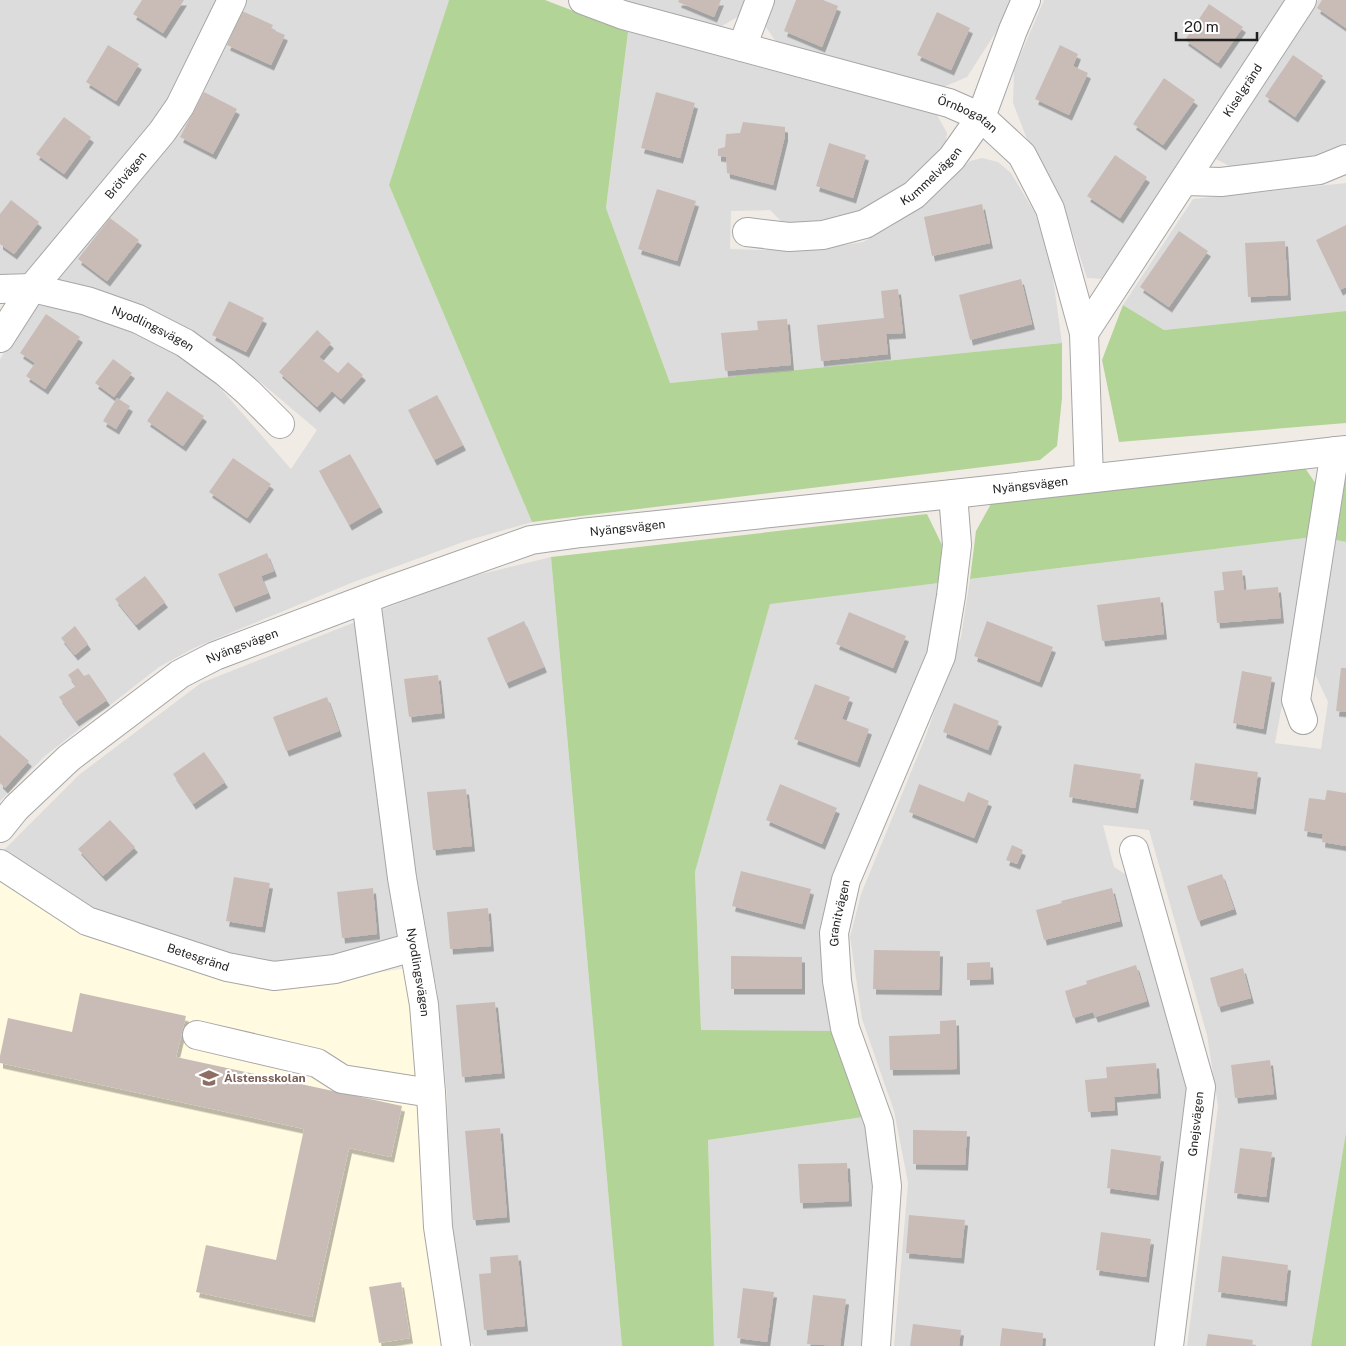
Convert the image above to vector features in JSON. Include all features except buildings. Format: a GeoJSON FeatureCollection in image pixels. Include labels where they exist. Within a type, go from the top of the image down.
{"type":"FeatureCollection","features":[{"type":"Feature","properties":{"kind":"street","name":"Brötvägen"},"geometry":{"type":"LineString","coordinates":[[0,338],[32,288],[162,132],[180,106],[232,0]]}},
{"type":"Feature","properties":{"kind":"street","name":"Örnbogatan"},"geometry":{"type":"LineString","coordinates":[[583,0],[623,15],[949,103],[981,117],[1022,155],[1050,209],[1084,333],[1089,478]]}},
{"type":"Feature","properties":{"kind":"street"},"geometry":{"type":"LineString","coordinates":[[742,47],[760,0]]}},
{"type":"Feature","properties":{"kind":"street","name":"Kummelvägen"},"geometry":{"type":"LineString","coordinates":[[747,232],[789,237],[823,235],[865,224],[914,195],[952,158],[981,117],[1026,0]]}},
{"type":"Feature","properties":{"kind":"street","name":"Kiselgränd"},"geometry":{"type":"LineString","coordinates":[[1084,333],[1302,0]]}},
{"type":"Feature","properties":{"kind":"street"},"geometry":{"type":"LineString","coordinates":[[1185,181],[1221,182],[1319,170],[1346,159]]}},
{"type":"Feature","properties":{"kind":"street","name":"Nyodlingsvägen"},"geometry":{"type":"LineString","coordinates":[[0,289],[32,288],[86,301],[138,319],[185,343],[225,372],[280,424]]}},
{"type":"Feature","properties":{"kind":"street","name":"Nyängsvägen"},"geometry":{"type":"LineString","coordinates":[[0,828],[16,808],[69,758],[180,674],[215,656],[531,540],[1340,450],[1296,700],[1303,720]]}},
{"type":"Feature","properties":{"kind":"street","name":"Granitvägen"},"geometry":{"type":"LineString","coordinates":[[876,1346],[887,1186],[879,1124],[845,1028],[837,981],[834,933],[846,880],[941,656],[957,545],[953,494]]}},
{"type":"Feature","properties":{"kind":"street","name":"Nyodlingsvägen"},"geometry":{"type":"LineString","coordinates":[[366,600],[402,878],[424,1005],[438,1227],[456,1346]]}},
{"type":"Feature","properties":{"kind":"street","name":"Gnejsvägen"},"geometry":{"type":"LineString","coordinates":[[1134,850],[1201,1087],[1169,1346]]}},
{"type":"Feature","properties":{"kind":"street","name":"Betesgränd"},"geometry":{"type":"LineString","coordinates":[[0,864],[87,921],[227,967],[274,976],[326,970],[413,947]]}},
{"type":"Feature","properties":{"kind":"street"},"geometry":{"type":"LineString","coordinates":[[197,1035],[318,1063],[342,1079],[431,1093]]}},
{"type":"Feature","properties":{"kind":"shaded area"},"geometry":{"type":"Polygon","coordinates":[[[0,0],[217,0],[160,113],[28,273],[0,275],[0,0]]]}},
{"type":"Feature","properties":{"kind":"shaded area"},"geometry":{"type":"Polygon","coordinates":[[[243,0],[449,0],[389,185],[532,522],[466,541],[351,583],[194,648],[159,667],[45,756],[0,801],[0,359],[35,305],[87,311],[173,348],[214,381],[291,469],[317,430],[232,360],[189,333],[57,282],[54,276],[243,0]]]}},
{"type":"Feature","properties":{"kind":"shaded area"},"geometry":{"type":"Polygon","coordinates":[[[625,0],[745,0],[739,16],[715,30],[624,2],[625,0]]]}},
{"type":"Feature","properties":{"kind":"shaded area"},"geometry":{"type":"Polygon","coordinates":[[[772,0],[1012,0],[1003,21],[967,77],[939,89],[777,43],[763,23],[772,0]]]}},
{"type":"Feature","properties":{"kind":"shaded area"},"geometry":{"type":"Polygon","coordinates":[[[1044,0],[1291,0],[1103,279],[1087,278],[1063,204],[1027,139],[1013,103],[1014,70],[1044,0]]]}},
{"type":"Feature","properties":{"kind":"shaded area"},"geometry":{"type":"Polygon","coordinates":[[[1318,0],[1346,0],[1346,143],[1316,161],[1235,169],[1216,159],[1318,0]]]}},
{"type":"Feature","properties":{"kind":"shaded area"},"geometry":{"type":"Polygon","coordinates":[[[628,32],[937,115],[947,133],[945,146],[909,181],[858,213],[818,222],[783,223],[770,210],[731,211],[730,249],[805,251],[863,242],[892,226],[927,200],[970,161],[982,158],[998,162],[1011,173],[1035,213],[1051,263],[1062,343],[670,383],[606,208],[628,32]]]}},
{"type":"Feature","properties":{"kind":"shaded area"},"geometry":{"type":"Polygon","coordinates":[[[1346,183],[1346,311],[1164,330],[1123,305],[1193,199],[1346,183]]]}},
{"type":"Feature","properties":{"kind":"shaded area"},"geometry":{"type":"Polygon","coordinates":[[[1313,537],[1275,743],[1321,749],[1328,702],[1314,672],[1336,540],[1346,542],[1346,1132],[1311,1346],[1187,1346],[1218,1106],[1207,1035],[1149,830],[1103,825],[1114,867],[1135,880],[1186,1079],[1188,1132],[1156,1346],[894,1346],[908,1183],[894,1111],[862,1019],[850,937],[861,894],[925,738],[961,637],[970,579],[1313,537]]]}},
{"type":"Feature","properties":{"kind":"shaded area"},"geometry":{"type":"Polygon","coordinates":[[[551,557],[622,1346],[474,1346],[469,1340],[450,1225],[447,1095],[437,990],[413,880],[381,610],[465,578],[551,557]]]}},
{"type":"Feature","properties":{"kind":"shaded area"},"geometry":{"type":"Polygon","coordinates":[[[939,583],[928,652],[834,881],[835,1031],[701,1031],[695,872],[770,603],[939,583]]]}},
{"type":"Feature","properties":{"kind":"shaded area"},"geometry":{"type":"Polygon","coordinates":[[[358,621],[402,935],[334,958],[274,966],[91,914],[4,850],[80,774],[201,683],[358,621]]]}},
{"type":"Feature","properties":{"kind":"shaded area","name":"Ålstensskolan"},"geometry":{"type":"Polygon","coordinates":[[[0,876],[283,987],[408,968],[448,1346],[0,1346],[0,876]]]}},
{"type":"Feature","properties":{"kind":"shaded area"},"geometry":{"type":"Polygon","coordinates":[[[863,1117],[877,1182],[867,1346],[714,1346],[708,1140],[863,1117]]]}},
{"type":"Feature","properties":{"kind":"green space"},"geometry":{"type":"Polygon","coordinates":[[[449,0],[545,0],[628,32],[606,208],[670,383],[1062,343],[1062,398],[1057,446],[1040,460],[532,522],[389,185],[449,0]]]}},
{"type":"Feature","properties":{"kind":"green space"},"geometry":{"type":"Polygon","coordinates":[[[1123,305],[1164,330],[1346,311],[1346,423],[1119,442],[1102,360],[1123,305]]]}},
{"type":"Feature","properties":{"kind":"green space"},"geometry":{"type":"Polygon","coordinates":[[[1305,468],[1316,484],[1313,537],[970,579],[976,531],[992,502],[1305,468]]]}},
{"type":"Feature","properties":{"kind":"green space"},"geometry":{"type":"Polygon","coordinates":[[[1346,474],[1346,542],[1336,540],[1346,474]]]}},
{"type":"Feature","properties":{"kind":"green space"},"geometry":{"type":"Polygon","coordinates":[[[927,514],[942,545],[939,583],[770,604],[695,872],[701,1030],[835,1031],[863,1117],[708,1140],[714,1346],[622,1346],[551,557],[927,514]]]}},
{"type":"Feature","properties":{"kind":"green space"},"geometry":{"type":"Polygon","coordinates":[[[1346,1132],[1346,1346],[1311,1346],[1346,1132]]]}},
{"type":"Feature","properties":{"kind":"place","name":"Ålstensskolan"},"geometry":{"type":"Point","coordinates":[209,1078]}}]}
